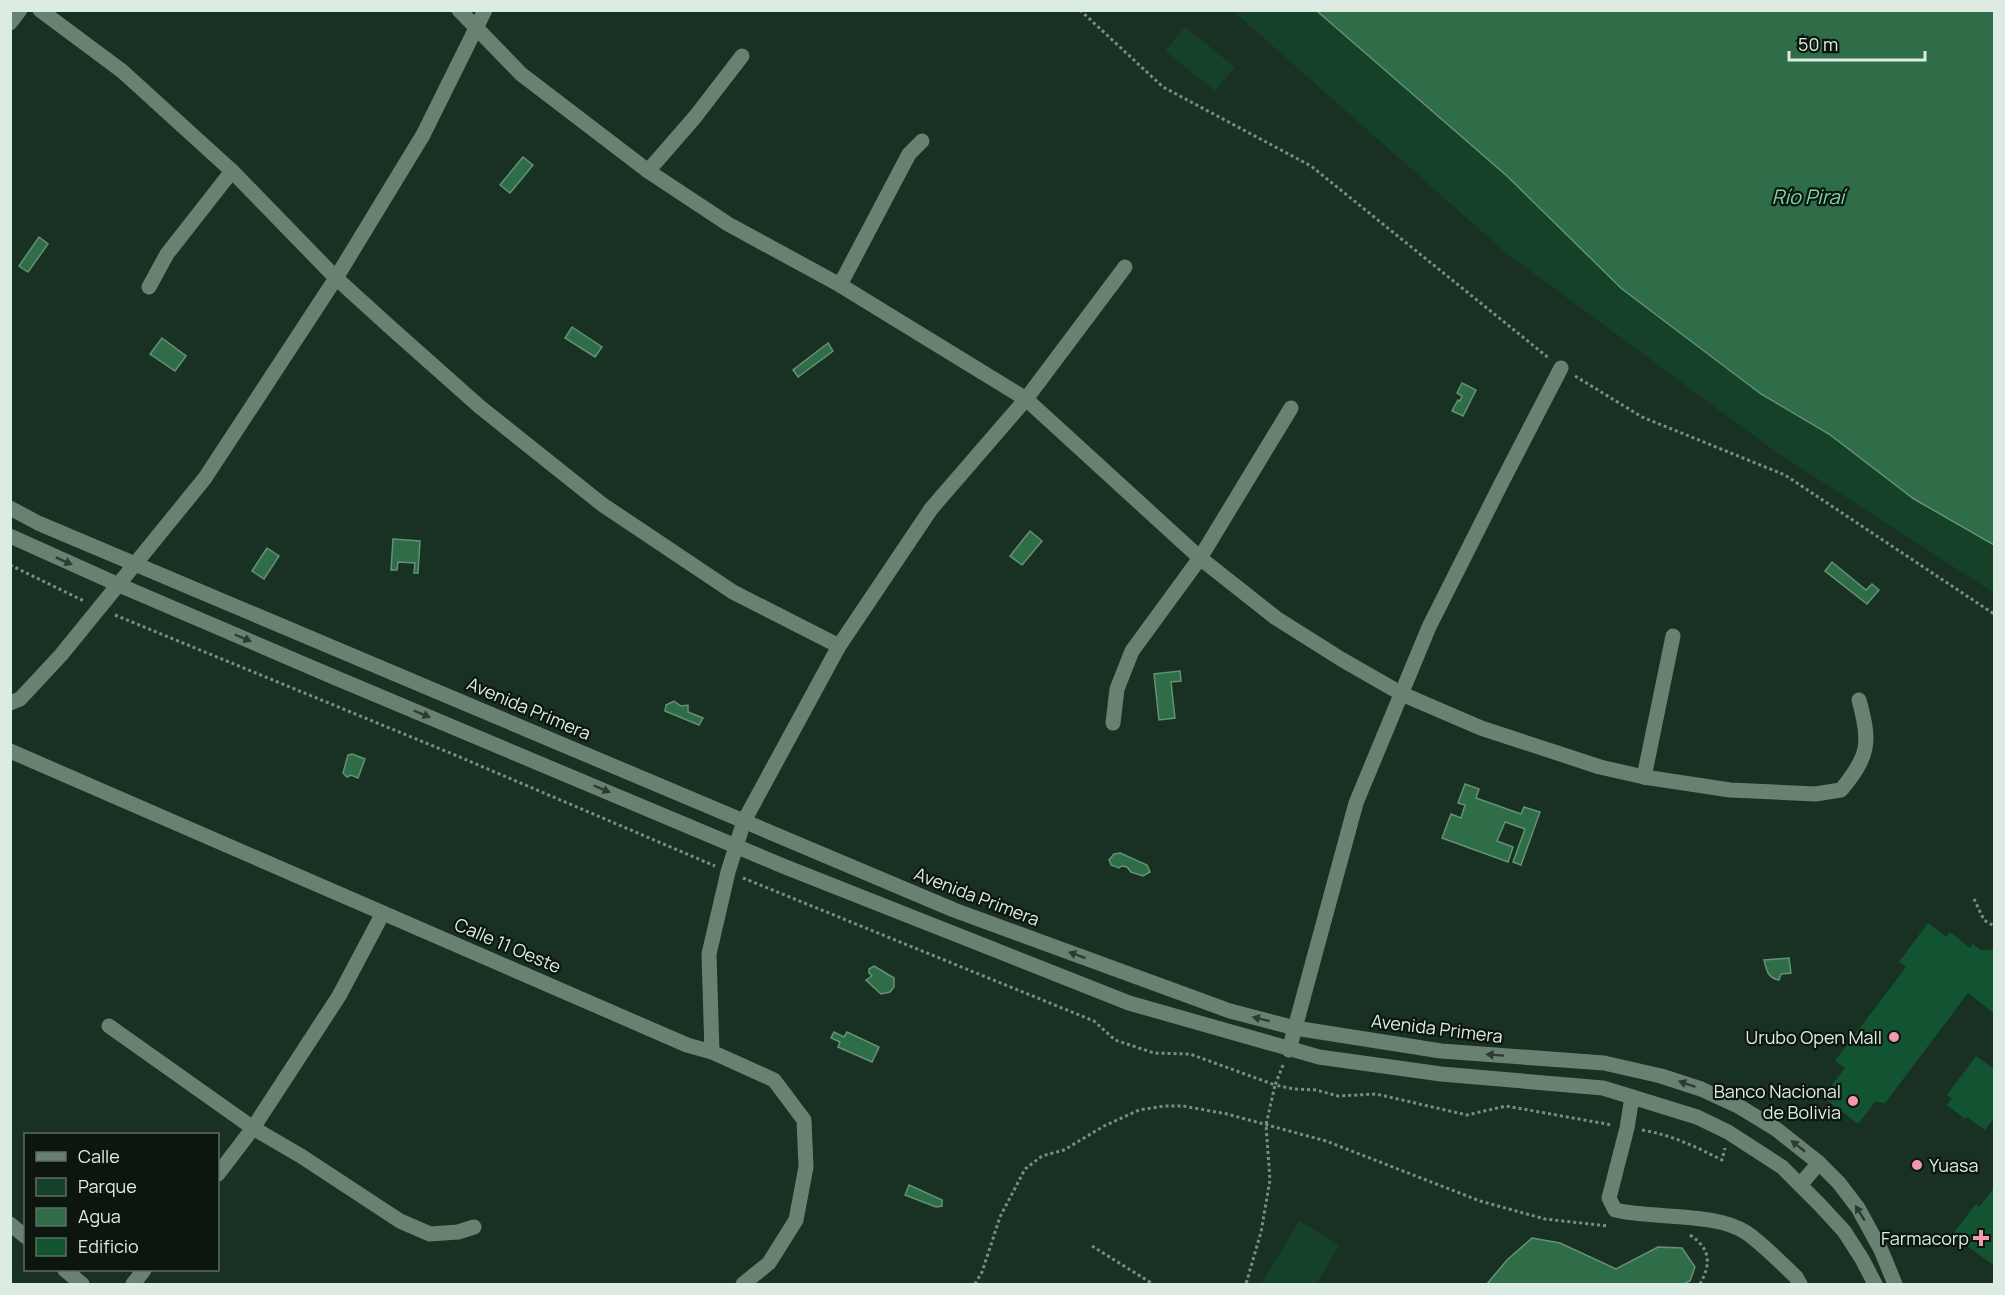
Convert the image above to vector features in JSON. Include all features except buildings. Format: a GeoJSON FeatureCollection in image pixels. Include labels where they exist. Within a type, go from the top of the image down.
{"type":"FeatureCollection","features":[{"type":"Feature","properties":{"kind":"street"},"geometry":{"type":"LineString","coordinates":[[10,23],[20,10]]}},
{"type":"Feature","properties":{"kind":"street"},"geometry":{"type":"LineString","coordinates":[[40,10],[122,71],[231,171],[336,278],[480,407],[603,505],[733,592],[839,646]]}},
{"type":"Feature","properties":{"kind":"street"},"geometry":{"type":"LineString","coordinates":[[459,10],[521,74],[648,171],[728,224],[840,285],[1026,399],[1200,558],[1276,618],[1402,694],[1481,729],[1600,767],[1644,777],[1730,790],[1815,794],[1841,790],[1858,768],[1867,743],[1859,700]]}},
{"type":"Feature","properties":{"kind":"street"},"geometry":{"type":"LineString","coordinates":[[10,703],[20,699],[61,654],[205,478],[336,278],[423,135],[486,10]]}},
{"type":"Feature","properties":{"kind":"street"},"geometry":{"type":"LineString","coordinates":[[648,171],[695,117],[742,56]]}},
{"type":"Feature","properties":{"kind":"street"},"geometry":{"type":"LineString","coordinates":[[840,285],[909,154],[922,141]]}},
{"type":"Feature","properties":{"kind":"street"},"geometry":{"type":"LineString","coordinates":[[149,287],[167,254],[231,171]]}},
{"type":"Feature","properties":{"kind":"street"},"geometry":{"type":"LineString","coordinates":[[711,1052],[709,954],[728,872],[744,820],[839,646],[931,509],[1026,399],[1125,267]]}},
{"type":"Feature","properties":{"kind":"street"},"geometry":{"type":"LineString","coordinates":[[1289,1050],[1356,803],[1435,617],[1561,368]]}},
{"type":"Feature","properties":{"kind":"street"},"geometry":{"type":"LineString","coordinates":[[1113,723],[1117,689],[1132,651],[1200,558],[1291,408]]}},
{"type":"Feature","properties":{"kind":"street","name":"Avenida Primera"},"geometry":{"type":"LineString","coordinates":[[10,508],[38,523],[954,910],[1230,1011],[1295,1028],[1441,1051],[1604,1063],[1661,1076],[1701,1089],[1740,1107],[1776,1129],[1819,1163],[1839,1183],[1858,1208],[1881,1250],[1895,1284]]}},
{"type":"Feature","properties":{"kind":"street"},"geometry":{"type":"LineString","coordinates":[[10,536],[119,585],[783,866],[1129,1004],[1289,1050],[1387,1068],[1603,1088],[1697,1117],[1728,1132],[1782,1167],[1844,1232],[1875,1284]]}},
{"type":"Feature","properties":{"kind":"street"},"geometry":{"type":"LineString","coordinates":[[1644,777],[1673,636]]}},
{"type":"Feature","properties":{"kind":"street","name":"Calle 11 Oeste"},"geometry":{"type":"LineString","coordinates":[[10,751],[687,1045],[711,1052],[774,1080],[804,1120],[806,1167],[796,1220],[770,1263],[743,1284]]}},
{"type":"Feature","properties":{"kind":"street"},"geometry":{"type":"LineString","coordinates":[[219,1173],[253,1128],[339,996],[383,913]]}},
{"type":"Feature","properties":{"kind":"street"},"geometry":{"type":"LineString","coordinates":[[110,1026],[253,1128],[301,1156],[400,1221],[430,1234],[458,1232],[474,1227]]}},
{"type":"Feature","properties":{"kind":"street"},"geometry":{"type":"LineString","coordinates":[[1632,1097],[1627,1128],[1609,1198],[1615,1210],[1632,1214],[1719,1221],[1746,1232],[1797,1277],[1800,1284]]}},
{"type":"Feature","properties":{"kind":"street"},"geometry":{"type":"LineString","coordinates":[[1800,1185],[1819,1163]]}},
{"type":"Feature","properties":{"kind":"street"},"geometry":{"type":"LineString","coordinates":[[10,1224],[24,1235]]}},
{"type":"Feature","properties":{"kind":"street"},"geometry":{"type":"LineString","coordinates":[[67,1271],[82,1284]]}},
{"type":"Feature","properties":{"kind":"street"},"geometry":{"type":"LineString","coordinates":[[133,1284],[143,1271]]}},
{"type":"Feature","properties":{"kind":"path"},"geometry":{"type":"LineString","coordinates":[[1080,10],[1163,87],[1311,166],[1561,368],[1642,417],[1785,475],[1995,614]]}},
{"type":"Feature","properties":{"kind":"path"},"geometry":{"type":"LineString","coordinates":[[10,565],[99,608],[455,755],[728,872],[1094,1021],[1115,1040],[1154,1053],[1190,1053],[1275,1085],[1316,1090],[1338,1096],[1376,1094],[1467,1115],[1506,1106],[1658,1133],[1692,1144],[1722,1160],[1728,1132]]}},
{"type":"Feature","properties":{"kind":"path"},"geometry":{"type":"LineString","coordinates":[[1974,899],[1984,920],[1995,926]]}},
{"type":"Feature","properties":{"kind":"path"},"geometry":{"type":"LineString","coordinates":[[1246,1284],[1261,1232],[1270,1180],[1266,1125],[1275,1085],[1289,1050]]}},
{"type":"Feature","properties":{"kind":"path"},"geometry":{"type":"LineString","coordinates":[[975,1284],[982,1272],[1000,1217],[1025,1169],[1042,1156],[1064,1150],[1104,1126],[1139,1110],[1164,1106],[1183,1106],[1326,1141],[1480,1201],[1545,1219],[1618,1226]]}},
{"type":"Feature","properties":{"kind":"path"},"geometry":{"type":"LineString","coordinates":[[1683,1229],[1700,1241],[1707,1253],[1708,1270],[1700,1284]]}},
{"type":"Feature","properties":{"kind":"path"},"geometry":{"type":"LineString","coordinates":[[1092,1246],[1153,1284]]}},
{"type":"Feature","properties":{"kind":"green space"},"geometry":{"type":"Polygon","coordinates":[[[1233,11],[1317,11],[1507,176],[1622,289],[1761,394],[1829,434],[1914,499],[1994,545],[1994,593],[1776,452],[1505,252],[1233,11]]]}},
{"type":"Feature","properties":{"kind":"green space"},"geometry":{"type":"Polygon","coordinates":[[[1185,27],[1235,67],[1215,91],[1165,51],[1185,27]]]}},
{"type":"Feature","properties":{"kind":"green space"},"geometry":{"type":"Polygon","coordinates":[[[1299,1221],[1340,1245],[1316,1284],[1261,1284],[1299,1221]]]}},
{"type":"Feature","properties":{"kind":"water","name":"Río Piraí"},"geometry":{"type":"Polygon","coordinates":[[[1317,11],[1994,11],[1994,545],[1914,499],[1829,434],[1761,394],[1622,289],[1507,176],[1317,11]]]}},
{"type":"Feature","properties":{"kind":"water"},"geometry":{"type":"Polygon","coordinates":[[[523,157],[533,165],[510,193],[500,185],[523,157]]]}},
{"type":"Feature","properties":{"kind":"water"},"geometry":{"type":"Polygon","coordinates":[[[39,237],[48,244],[28,272],[19,266],[39,237]]]}},
{"type":"Feature","properties":{"kind":"water"},"geometry":{"type":"Polygon","coordinates":[[[572,327],[602,347],[595,357],[565,338],[572,327]]]}},
{"type":"Feature","properties":{"kind":"water"},"geometry":{"type":"Polygon","coordinates":[[[162,338],[186,356],[175,371],[150,354],[162,338]]]}},
{"type":"Feature","properties":{"kind":"water"},"geometry":{"type":"Polygon","coordinates":[[[828,343],[833,351],[798,377],[793,370],[828,343]]]}},
{"type":"Feature","properties":{"kind":"water"},"geometry":{"type":"Polygon","coordinates":[[[1462,383],[1476,390],[1463,416],[1452,411],[1462,396],[1457,393],[1462,383]]]}},
{"type":"Feature","properties":{"kind":"water"},"geometry":{"type":"Polygon","coordinates":[[[1030,531],[1042,541],[1022,565],[1010,556],[1030,531]]]}},
{"type":"Feature","properties":{"kind":"water"},"geometry":{"type":"Polygon","coordinates":[[[393,539],[420,541],[418,573],[414,573],[415,563],[398,562],[397,570],[391,570],[393,539]]]}},
{"type":"Feature","properties":{"kind":"water"},"geometry":{"type":"Polygon","coordinates":[[[267,548],[279,556],[264,579],[252,571],[267,548]]]}},
{"type":"Feature","properties":{"kind":"water"},"geometry":{"type":"Polygon","coordinates":[[[1832,562],[1866,590],[1872,584],[1879,590],[1867,604],[1825,571],[1832,562]]]}},
{"type":"Feature","properties":{"kind":"water"},"geometry":{"type":"Polygon","coordinates":[[[1180,671],[1181,681],[1171,682],[1175,718],[1159,720],[1154,674],[1180,671]]]}},
{"type":"Feature","properties":{"kind":"water"},"geometry":{"type":"Polygon","coordinates":[[[674,701],[681,706],[688,705],[688,712],[703,718],[699,725],[665,711],[666,705],[674,701]]]}},
{"type":"Feature","properties":{"kind":"water"},"geometry":{"type":"Polygon","coordinates":[[[352,754],[365,759],[358,778],[351,775],[347,777],[343,773],[348,755],[352,754]]]}},
{"type":"Feature","properties":{"kind":"water"},"geometry":{"type":"Polygon","coordinates":[[[1465,784],[1479,789],[1476,798],[1521,814],[1524,807],[1540,812],[1521,865],[1513,862],[1525,829],[1505,822],[1497,841],[1513,847],[1508,862],[1442,838],[1451,814],[1461,818],[1465,805],[1458,803],[1465,784]]]}},
{"type":"Feature","properties":{"kind":"water"},"geometry":{"type":"Polygon","coordinates":[[[1120,853],[1147,865],[1150,872],[1143,876],[1131,872],[1127,867],[1119,868],[1111,865],[1109,860],[1114,854],[1120,853]]]}},
{"type":"Feature","properties":{"kind":"water"},"geometry":{"type":"Polygon","coordinates":[[[1789,958],[1791,973],[1781,974],[1779,980],[1770,975],[1764,960],[1789,958]]]}},
{"type":"Feature","properties":{"kind":"water"},"geometry":{"type":"Polygon","coordinates":[[[874,966],[894,978],[894,987],[890,992],[881,994],[866,980],[872,976],[869,969],[874,966]]]}},
{"type":"Feature","properties":{"kind":"water"},"geometry":{"type":"Polygon","coordinates":[[[834,1032],[844,1037],[847,1032],[879,1047],[872,1062],[838,1047],[840,1042],[831,1038],[834,1032]]]}},
{"type":"Feature","properties":{"kind":"water"},"geometry":{"type":"Polygon","coordinates":[[[909,1185],[942,1200],[942,1206],[936,1207],[905,1195],[909,1185]]]}},
{"type":"Feature","properties":{"kind":"water"},"geometry":{"type":"Polygon","coordinates":[[[1532,1238],[1560,1243],[1616,1269],[1658,1247],[1682,1248],[1695,1267],[1690,1281],[1683,1284],[1487,1284],[1507,1260],[1532,1238]]]}},
{"type":"Feature","properties":{"kind":"place","name":"Urubo Open Mall"},"geometry":{"type":"Point","coordinates":[1894,1037]}},
{"type":"Feature","properties":{"kind":"place","name":"Banco Nacional de Bolivia"},"geometry":{"type":"Point","coordinates":[1853,1101]}},
{"type":"Feature","properties":{"kind":"place","name":"Yuasa"},"geometry":{"type":"Point","coordinates":[1917,1165]}},
{"type":"Feature","properties":{"kind":"place","name":"Farmacorp"},"geometry":{"type":"Point","coordinates":[1981,1238]}}]}
